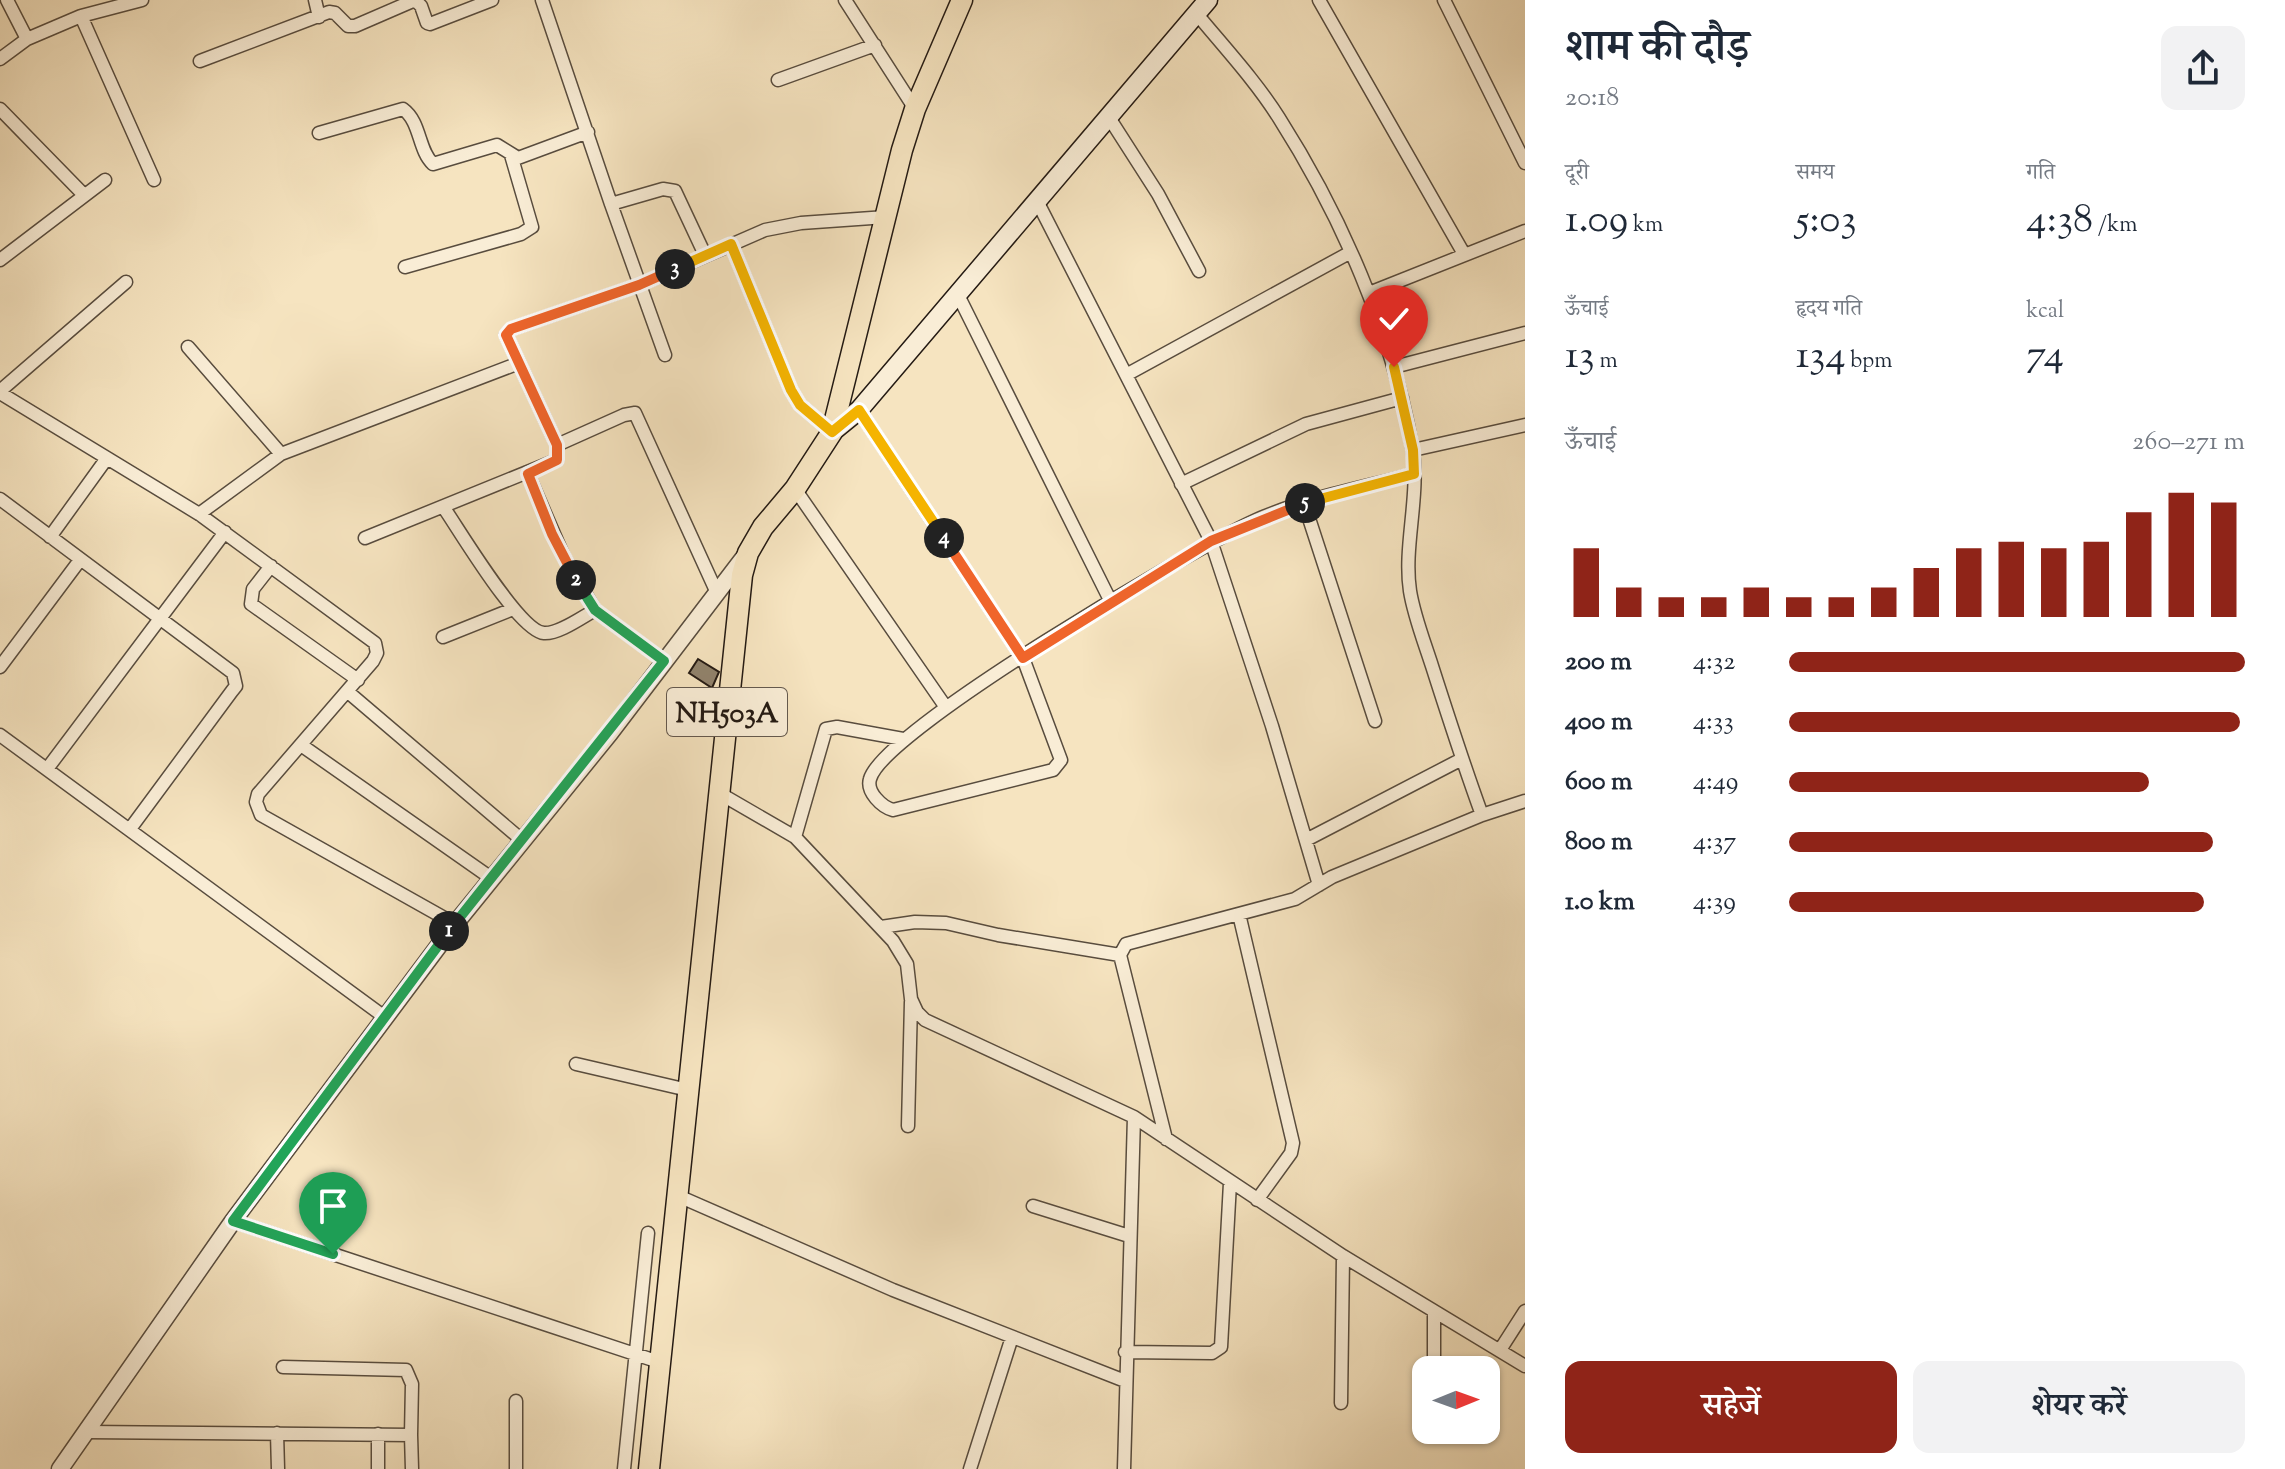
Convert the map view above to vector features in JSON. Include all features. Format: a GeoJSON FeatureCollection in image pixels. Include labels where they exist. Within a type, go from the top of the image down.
{"type":"FeatureCollection","features":[{"type":"Feature","properties":{"kind":"highway","name":"NH503A"},"geometry":{"type":"LineString","coordinates":[[649,1469],[740,592],[748,553],[763,527],[795,489],[832,432],[915,109],[958,2]]}},
{"type":"Feature","properties":{"kind":"main road"},"geometry":{"type":"LineString","coordinates":[[832,432],[859,410],[1202,7]]}},
{"type":"Feature","properties":{"kind":"street"},"geometry":{"type":"LineString","coordinates":[[7,0],[27,39]]}},
{"type":"Feature","properties":{"kind":"street"},"geometry":{"type":"LineString","coordinates":[[0,59],[27,39],[104,4],[142,0]]}},
{"type":"Feature","properties":{"kind":"street"},"geometry":{"type":"LineString","coordinates":[[315,0],[319,17]]}},
{"type":"Feature","properties":{"kind":"street"},"geometry":{"type":"LineString","coordinates":[[200,61],[335,13],[348,26],[355,26],[415,0],[430,24],[492,0]]}},
{"type":"Feature","properties":{"kind":"street"},"geometry":{"type":"LineString","coordinates":[[542,0],[665,355]]}},
{"type":"Feature","properties":{"kind":"street"},"geometry":{"type":"LineString","coordinates":[[845,0],[915,109]]}},
{"type":"Feature","properties":{"kind":"street"},"geometry":{"type":"LineString","coordinates":[[1319,0],[1464,254]]}},
{"type":"Feature","properties":{"kind":"street"},"geometry":{"type":"LineString","coordinates":[[1444,0],[1525,163]]}},
{"type":"Feature","properties":{"kind":"street"},"geometry":{"type":"LineString","coordinates":[[1202,7],[1279,117],[1351,252],[1369,293],[1394,367],[1413,450],[1414,528],[1408,555],[1410,590],[1482,815]]}},
{"type":"Feature","properties":{"kind":"street"},"geometry":{"type":"LineString","coordinates":[[81,16],[154,180]]}},
{"type":"Feature","properties":{"kind":"street"},"geometry":{"type":"LineString","coordinates":[[778,80],[875,45]]}},
{"type":"Feature","properties":{"kind":"street"},"geometry":{"type":"LineString","coordinates":[[0,109],[84,195]]}},
{"type":"Feature","properties":{"kind":"street"},"geometry":{"type":"LineString","coordinates":[[319,133],[403,109],[412,117],[427,157],[433,164],[497,145],[507,149],[511,155],[532,227],[521,234],[405,267]]}},
{"type":"Feature","properties":{"kind":"street"},"geometry":{"type":"LineString","coordinates":[[1108,116],[1158,194],[1199,271]]}},
{"type":"Feature","properties":{"kind":"street"},"geometry":{"type":"LineString","coordinates":[[511,155],[524,157],[588,132]]}},
{"type":"Feature","properties":{"kind":"street"},"geometry":{"type":"LineString","coordinates":[[0,260],[105,180]]}},
{"type":"Feature","properties":{"kind":"street"},"geometry":{"type":"LineString","coordinates":[[611,204],[663,189],[675,191],[705,255]]}},
{"type":"Feature","properties":{"kind":"street"},"geometry":{"type":"LineString","coordinates":[[1037,201],[1211,541],[1319,885]]}},
{"type":"Feature","properties":{"kind":"street"},"geometry":{"type":"LineString","coordinates":[[365,538],[557,460],[557,445],[507,341],[506,335],[511,329],[639,285],[780,226],[886,217]]}},
{"type":"Feature","properties":{"kind":"street"},"geometry":{"type":"LineString","coordinates":[[1369,293],[1525,231]]}},
{"type":"Feature","properties":{"kind":"street"},"geometry":{"type":"LineString","coordinates":[[731,244],[791,390],[800,405],[832,432]]}},
{"type":"Feature","properties":{"kind":"street"},"geometry":{"type":"LineString","coordinates":[[1126,375],[1351,252]]}},
{"type":"Feature","properties":{"kind":"street"},"geometry":{"type":"LineString","coordinates":[[126,282],[0,392],[199,514],[375,643],[377,653],[358,680],[258,794],[256,802],[261,815],[455,924]]}},
{"type":"Feature","properties":{"kind":"street"},"geometry":{"type":"LineString","coordinates":[[958,295],[1111,602]]}},
{"type":"Feature","properties":{"kind":"street"},"geometry":{"type":"LineString","coordinates":[[1394,367],[1525,333]]}},
{"type":"Feature","properties":{"kind":"street"},"geometry":{"type":"LineString","coordinates":[[188,347],[281,454]]}},
{"type":"Feature","properties":{"kind":"street"},"geometry":{"type":"LineString","coordinates":[[199,514],[281,454],[519,363]]}},
{"type":"Feature","properties":{"kind":"street"},"geometry":{"type":"LineString","coordinates":[[1181,484],[1306,424],[1402,398]]}},
{"type":"Feature","properties":{"kind":"street"},"geometry":{"type":"LineString","coordinates":[[859,410],[1023,658],[1059,753],[1059,766],[893,810],[886,808],[871,791],[869,780],[903,739],[945,706],[1023,658],[1111,602],[1211,541],[1304,503],[1414,474]]}},
{"type":"Feature","properties":{"kind":"street"},"geometry":{"type":"LineString","coordinates":[[557,445],[635,413],[717,593]]}},
{"type":"Feature","properties":{"kind":"street"},"geometry":{"type":"LineString","coordinates":[[1413,450],[1525,425]]}},
{"type":"Feature","properties":{"kind":"street"},"geometry":{"type":"LineString","coordinates":[[50,537],[107,458]]}},
{"type":"Feature","properties":{"kind":"street"},"geometry":{"type":"LineString","coordinates":[[528,474],[552,534],[595,610],[664,661]]}},
{"type":"Feature","properties":{"kind":"street"},"geometry":{"type":"LineString","coordinates":[[795,489],[945,706]]}},
{"type":"Feature","properties":{"kind":"street"},"geometry":{"type":"LineString","coordinates":[[0,499],[233,673],[236,686],[130,829]]}},
{"type":"Feature","properties":{"kind":"street"},"geometry":{"type":"LineString","coordinates":[[1304,503],[1375,721]]}},
{"type":"Feature","properties":{"kind":"street"},"geometry":{"type":"LineString","coordinates":[[444,508],[513,609],[535,630],[545,633],[595,610]]}},
{"type":"Feature","properties":{"kind":"street"},"geometry":{"type":"LineString","coordinates":[[47,769],[225,532]]}},
{"type":"Feature","properties":{"kind":"street"},"geometry":{"type":"LineString","coordinates":[[60,1469],[233,1221],[455,924],[748,553]]}},
{"type":"Feature","properties":{"kind":"street"},"geometry":{"type":"LineString","coordinates":[[0,667],[80,560]]}},
{"type":"Feature","properties":{"kind":"street"},"geometry":{"type":"LineString","coordinates":[[271,566],[253,589],[251,604],[358,680]]}},
{"type":"Feature","properties":{"kind":"street"},"geometry":{"type":"LineString","coordinates":[[443,637],[513,609]]}},
{"type":"Feature","properties":{"kind":"street"},"geometry":{"type":"LineString","coordinates":[[348,692],[523,841]]}},
{"type":"Feature","properties":{"kind":"street"},"geometry":{"type":"LineString","coordinates":[[795,837],[826,729],[837,727],[903,739]]}},
{"type":"Feature","properties":{"kind":"street"},"geometry":{"type":"LineString","coordinates":[[0,735],[386,1018]]}},
{"type":"Feature","properties":{"kind":"street"},"geometry":{"type":"LineString","coordinates":[[301,745],[491,878]]}},
{"type":"Feature","properties":{"kind":"street"},"geometry":{"type":"LineString","coordinates":[[1306,840],[1462,759]]}},
{"type":"Feature","properties":{"kind":"street"},"geometry":{"type":"LineString","coordinates":[[719,793],[795,837],[903,952],[911,999],[908,1126]]}},
{"type":"Feature","properties":{"kind":"street"},"geometry":{"type":"LineString","coordinates":[[1166,1139],[1120,955],[1126,944],[1295,899],[1319,885],[1482,815],[1525,801]]}},
{"type":"Feature","properties":{"kind":"street"},"geometry":{"type":"LineString","coordinates":[[1239,914],[1293,1143],[1291,1153],[1257,1200]]}},
{"type":"Feature","properties":{"kind":"street"},"geometry":{"type":"LineString","coordinates":[[881,927],[915,922],[946,923],[1120,955]]}},
{"type":"Feature","properties":{"kind":"street"},"geometry":{"type":"LineString","coordinates":[[911,999],[925,1020],[1134,1117],[1343,1256],[1525,1366]]}},
{"type":"Feature","properties":{"kind":"street"},"geometry":{"type":"LineString","coordinates":[[576,1064],[688,1090]]}},
{"type":"Feature","properties":{"kind":"street"},"geometry":{"type":"LineString","coordinates":[[1124,1469],[1134,1117]]}},
{"type":"Feature","properties":{"kind":"street"},"geometry":{"type":"LineString","coordinates":[[1125,1352],[1212,1353],[1221,1347],[1230,1183]]}},
{"type":"Feature","properties":{"kind":"street"},"geometry":{"type":"LineString","coordinates":[[676,1195],[893,1290],[1125,1381]]}},
{"type":"Feature","properties":{"kind":"street"},"geometry":{"type":"LineString","coordinates":[[1033,1206],[1129,1236]]}},
{"type":"Feature","properties":{"kind":"street"},"geometry":{"type":"LineString","coordinates":[[233,1221],[659,1362]]}},
{"type":"Feature","properties":{"kind":"street"},"geometry":{"type":"LineString","coordinates":[[624,1469],[648,1233]]}},
{"type":"Feature","properties":{"kind":"street"},"geometry":{"type":"LineString","coordinates":[[1341,1403],[1343,1256]]}},
{"type":"Feature","properties":{"kind":"street"},"geometry":{"type":"LineString","coordinates":[[1434,1311],[1434,1356]]}},
{"type":"Feature","properties":{"kind":"street"},"geometry":{"type":"LineString","coordinates":[[1500,1350],[1525,1311]]}},
{"type":"Feature","properties":{"kind":"street"},"geometry":{"type":"LineString","coordinates":[[970,1469],[1012,1337]]}},
{"type":"Feature","properties":{"kind":"street"},"geometry":{"type":"LineString","coordinates":[[283,1367],[406,1370],[412,1384],[412,1469]]}},
{"type":"Feature","properties":{"kind":"street"},"geometry":{"type":"LineString","coordinates":[[516,1401],[516,1469]]}},
{"type":"Feature","properties":{"kind":"street"},"geometry":{"type":"LineString","coordinates":[[87,1432],[411,1435]]}},
{"type":"Feature","properties":{"kind":"street"},"geometry":{"type":"LineString","coordinates":[[277,1433],[278,1469]]}},
{"type":"Feature","properties":{"kind":"street"},"geometry":{"type":"LineString","coordinates":[[378,1434],[378,1469]]}},
{"type":"Feature","properties":{"kind":"building"},"geometry":{"type":"Polygon","coordinates":[[[698,659],[719,672],[712,688],[689,673],[698,659]]]}},
{"type":"Feature","properties":{"kind":"route"},"geometry":{"type":"LineString","coordinates":[[333,1254],[233,1221],[455,924],[610,733],[664,661],[595,610],[552,534],[528,474],[557,460],[557,445],[507,341],[506,335],[511,329],[639,285],[731,244],[800,405],[832,432],[859,410],[1023,658],[1211,541],[1260,518],[1304,503],[1414,474],[1413,450],[1394,367]]}}]}
